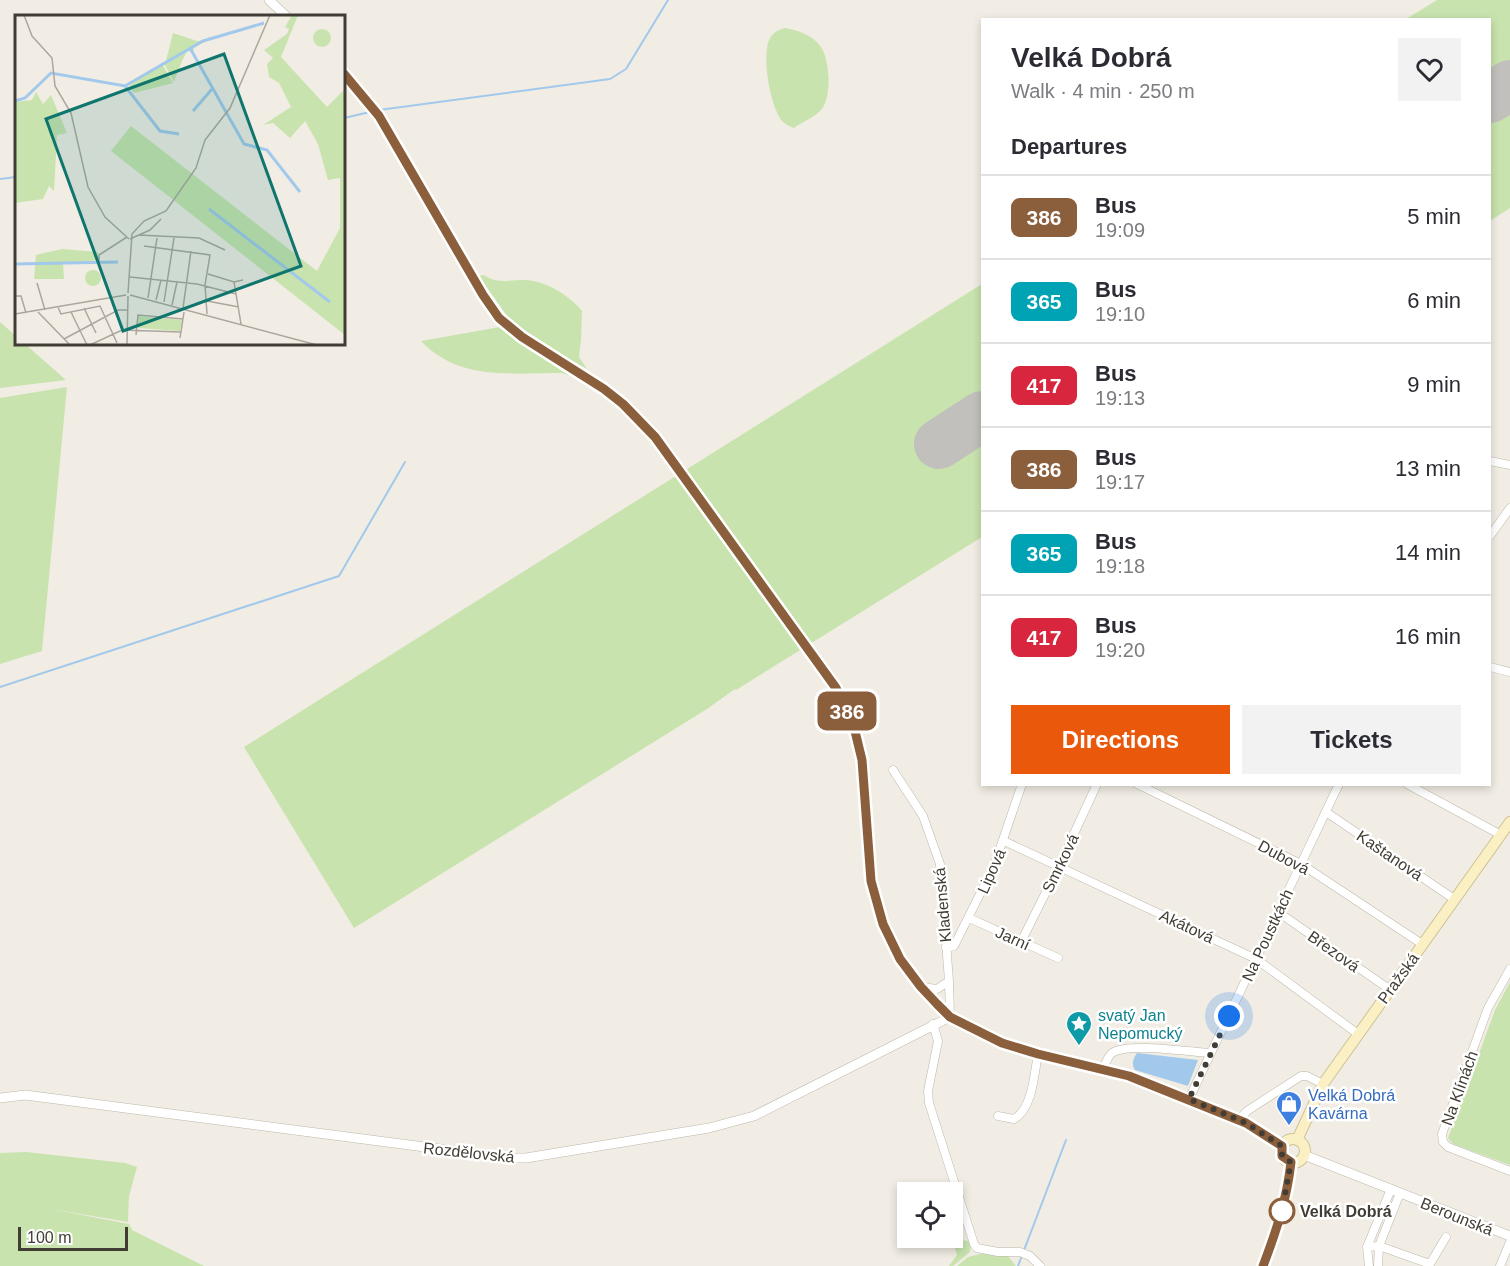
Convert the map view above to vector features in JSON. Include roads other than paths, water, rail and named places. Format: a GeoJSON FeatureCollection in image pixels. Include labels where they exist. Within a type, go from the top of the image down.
{"type":"FeatureCollection","features":[{"type":"Feature","properties":{"kind":"main road","name":"Pražská"},"geometry":{"type":"LineString","coordinates":[[1297,1140],[1323,1084],[1510,823]]}},
{"type":"Feature","properties":{"kind":"main road"},"geometry":{"type":"LineString","coordinates":[[1297,1140],[1302,1144],[1304,1155],[1299,1161],[1291,1162],[1282,1156],[1282,1146],[1287,1141],[1297,1140]]}},
{"type":"Feature","properties":{"kind":"main road"},"geometry":{"type":"LineString","coordinates":[[1263,1266],[1286,1200],[1291,1162]]}},
{"type":"Feature","properties":{"kind":"street"},"geometry":{"type":"LineString","coordinates":[[269,0],[285,15]]}},
{"type":"Feature","properties":{"kind":"street"},"geometry":{"type":"LineString","coordinates":[[345,75],[379,116],[483,295],[499,318],[522,337],[604,389],[623,404],[655,437],[836,688],[853,723],[862,760],[871,881],[883,924],[900,959],[921,987],[950,1017],[1002,1043],[1129,1076],[1239,1120],[1282,1146]]}},
{"type":"Feature","properties":{"kind":"street"},"geometry":{"type":"LineString","coordinates":[[1491,461],[1510,465]]}},
{"type":"Feature","properties":{"kind":"street"},"geometry":{"type":"LineString","coordinates":[[1491,535],[1510,508]]}},
{"type":"Feature","properties":{"kind":"street"},"geometry":{"type":"LineString","coordinates":[[1491,667],[1510,670]]}},
{"type":"Feature","properties":{"kind":"street","name":"Kladenská"},"geometry":{"type":"LineString","coordinates":[[893,770],[923,816],[940,864],[950,1017]]}},
{"type":"Feature","properties":{"kind":"street","name":"Lipová"},"geometry":{"type":"LineString","coordinates":[[946,948],[954,946],[994,866],[1021,786]]}},
{"type":"Feature","properties":{"kind":"street","name":"Smrková"},"geometry":{"type":"LineString","coordinates":[[1021,942],[1096,786]]}},
{"type":"Feature","properties":{"kind":"street","name":"Dubová"},"geometry":{"type":"LineString","coordinates":[[1141,786],[1301,864],[1422,944]]}},
{"type":"Feature","properties":{"kind":"street","name":"Na Poustkách"},"geometry":{"type":"LineString","coordinates":[[1189,1099],[1338,786]]}},
{"type":"Feature","properties":{"kind":"street"},"geometry":{"type":"LineString","coordinates":[[1411,786],[1501,835]]}},
{"type":"Feature","properties":{"kind":"street","name":"Kaštanová"},"geometry":{"type":"LineString","coordinates":[[1326,812],[1455,899]]}},
{"type":"Feature","properties":{"kind":"street","name":"Akátová"},"geometry":{"type":"LineString","coordinates":[[1004,841],[1256,959],[1358,1034]]}},
{"type":"Feature","properties":{"kind":"street","name":"Březová"},"geometry":{"type":"LineString","coordinates":[[1278,912],[1389,990]]}},
{"type":"Feature","properties":{"kind":"street","name":"Jarní"},"geometry":{"type":"LineString","coordinates":[[969,918],[1058,958]]}},
{"type":"Feature","properties":{"kind":"street","name":"Na Klínách"},"geometry":{"type":"LineString","coordinates":[[1510,969],[1488,1008],[1442,1134],[1443,1142],[1448,1147],[1510,1171]]}},
{"type":"Feature","properties":{"kind":"street"},"geometry":{"type":"LineString","coordinates":[[921,987],[937,989],[949,981]]}},
{"type":"Feature","properties":{"kind":"street","name":"Rozdělovská"},"geometry":{"type":"LineString","coordinates":[[0,1098],[24,1095],[509,1158],[525,1158],[709,1128],[754,1116],[950,1017]]}},
{"type":"Feature","properties":{"kind":"street"},"geometry":{"type":"LineString","coordinates":[[933,1024],[938,1041],[928,1091],[929,1103],[974,1244],[977,1248],[987,1251],[1020,1252],[1030,1256],[1040,1266]]}},
{"type":"Feature","properties":{"kind":"street"},"geometry":{"type":"LineString","coordinates":[[1102,1070],[1110,1054],[1134,1047],[1211,1053]]}},
{"type":"Feature","properties":{"kind":"street"},"geometry":{"type":"LineString","coordinates":[[998,1116],[1014,1119],[1022,1113],[1032,1086],[1038,1054]]}},
{"type":"Feature","properties":{"kind":"street"},"geometry":{"type":"LineString","coordinates":[[1239,1120],[1247,1111],[1301,1076],[1307,1076],[1323,1084]]}},
{"type":"Feature","properties":{"kind":"street","name":"Berounská"},"geometry":{"type":"LineString","coordinates":[[1304,1155],[1393,1193],[1510,1236]]}},
{"type":"Feature","properties":{"kind":"street"},"geometry":{"type":"LineString","coordinates":[[1378,1266],[1379,1246],[1393,1193]]}},
{"type":"Feature","properties":{"kind":"street"},"geometry":{"type":"LineString","coordinates":[[1369,1266],[1367,1247],[1393,1193]]}},
{"type":"Feature","properties":{"kind":"street"},"geometry":{"type":"LineString","coordinates":[[1367,1247],[1379,1246],[1430,1264],[1446,1237]]}},
{"type":"Feature","properties":{"kind":"street"},"geometry":{"type":"LineString","coordinates":[[1500,1266],[1510,1242]]}},
{"type":"Feature","properties":{"kind":"water"},"geometry":{"type":"Polygon","coordinates":[[[1137,1053],[1198,1060],[1188,1086],[1135,1070],[1133,1062],[1137,1053]]]}},
{"type":"Feature","properties":{"kind":"waterway"},"geometry":{"type":"LineString","coordinates":[[379,110],[610,79],[626,69],[668,0]]}},
{"type":"Feature","properties":{"kind":"waterway"},"geometry":{"type":"LineString","coordinates":[[345,118],[370,112]]}},
{"type":"Feature","properties":{"kind":"waterway"},"geometry":{"type":"LineString","coordinates":[[0,179],[15,177]]}},
{"type":"Feature","properties":{"kind":"waterway"},"geometry":{"type":"LineString","coordinates":[[0,687],[339,576],[405,462]]}},
{"type":"Feature","properties":{"kind":"waterway"},"geometry":{"type":"LineString","coordinates":[[1018,1266],[1066,1140]]}},
{"type":"Feature","properties":{"kind":"place","name":"svatý Jan Nepomucký"},"geometry":{"type":"Point","coordinates":[1079,1047]}},
{"type":"Feature","properties":{"kind":"place","name":"Velká Dobrá Kavárna"},"geometry":{"type":"Point","coordinates":[1289,1127]}},
{"type":"Feature","properties":{"kind":"place","name":"Velká Dobrá"},"geometry":{"type":"Point","coordinates":[1282,1211]}}]}
